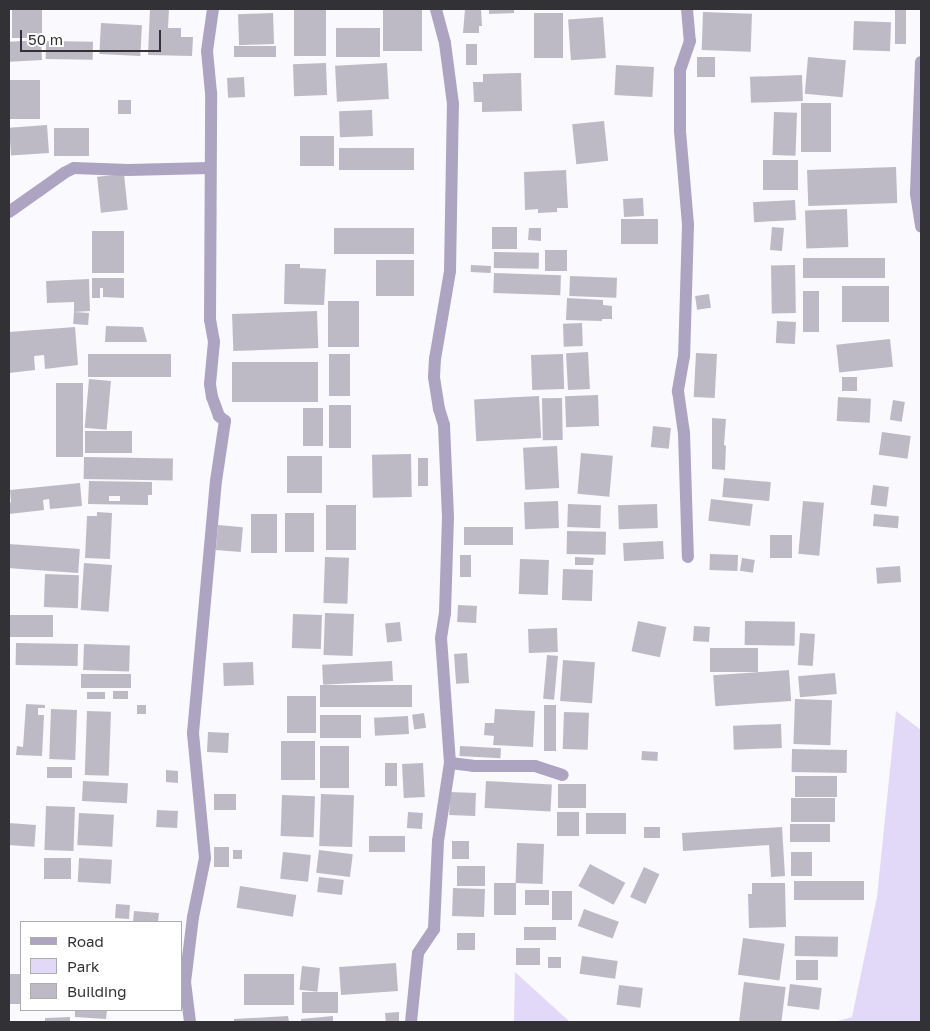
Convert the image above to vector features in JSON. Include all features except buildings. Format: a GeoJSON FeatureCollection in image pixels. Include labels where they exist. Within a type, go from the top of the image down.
{"type":"FeatureCollection","features":[{"type":"Feature","properties":{"kind":"street"},"geometry":{"type":"LineString","coordinates":[[190,1022],[188,991],[185,982],[193,917],[205,858],[193,733],[216,481],[225,421],[220,416],[212,397],[210,384],[214,342],[210,320],[209,168],[211,93],[207,51],[213,9]]}},
{"type":"Feature","properties":{"kind":"street"},"geometry":{"type":"LineString","coordinates":[[411,1022],[418,954],[434,929],[438,841],[450,763],[441,638],[445,613],[448,508],[444,425],[439,409],[434,377],[435,359],[450,271],[453,104],[445,43],[436,9]]}},
{"type":"Feature","properties":{"kind":"street"},"geometry":{"type":"LineString","coordinates":[[687,9],[690,41],[680,70],[680,131],[688,224],[684,356],[678,391],[684,433],[688,557]]}},
{"type":"Feature","properties":{"kind":"street"},"geometry":{"type":"LineString","coordinates":[[921,62],[916,194],[921,227]]}},
{"type":"Feature","properties":{"kind":"street"},"geometry":{"type":"LineString","coordinates":[[9,212],[74,168],[128,170],[209,168]]}},
{"type":"Feature","properties":{"kind":"street"},"geometry":{"type":"LineString","coordinates":[[450,763],[473,766],[535,766],[562,775]]}},
{"type":"Feature","properties":{"kind":"green space"},"geometry":{"type":"Polygon","coordinates":[[[896,711],[921,730],[921,1022],[834,1022],[852,1017],[877,897],[896,711]]]}},
{"type":"Feature","properties":{"kind":"green space"},"geometry":{"type":"Polygon","coordinates":[[[515,972],[570,1022],[514,1022],[515,972]]]}}]}
